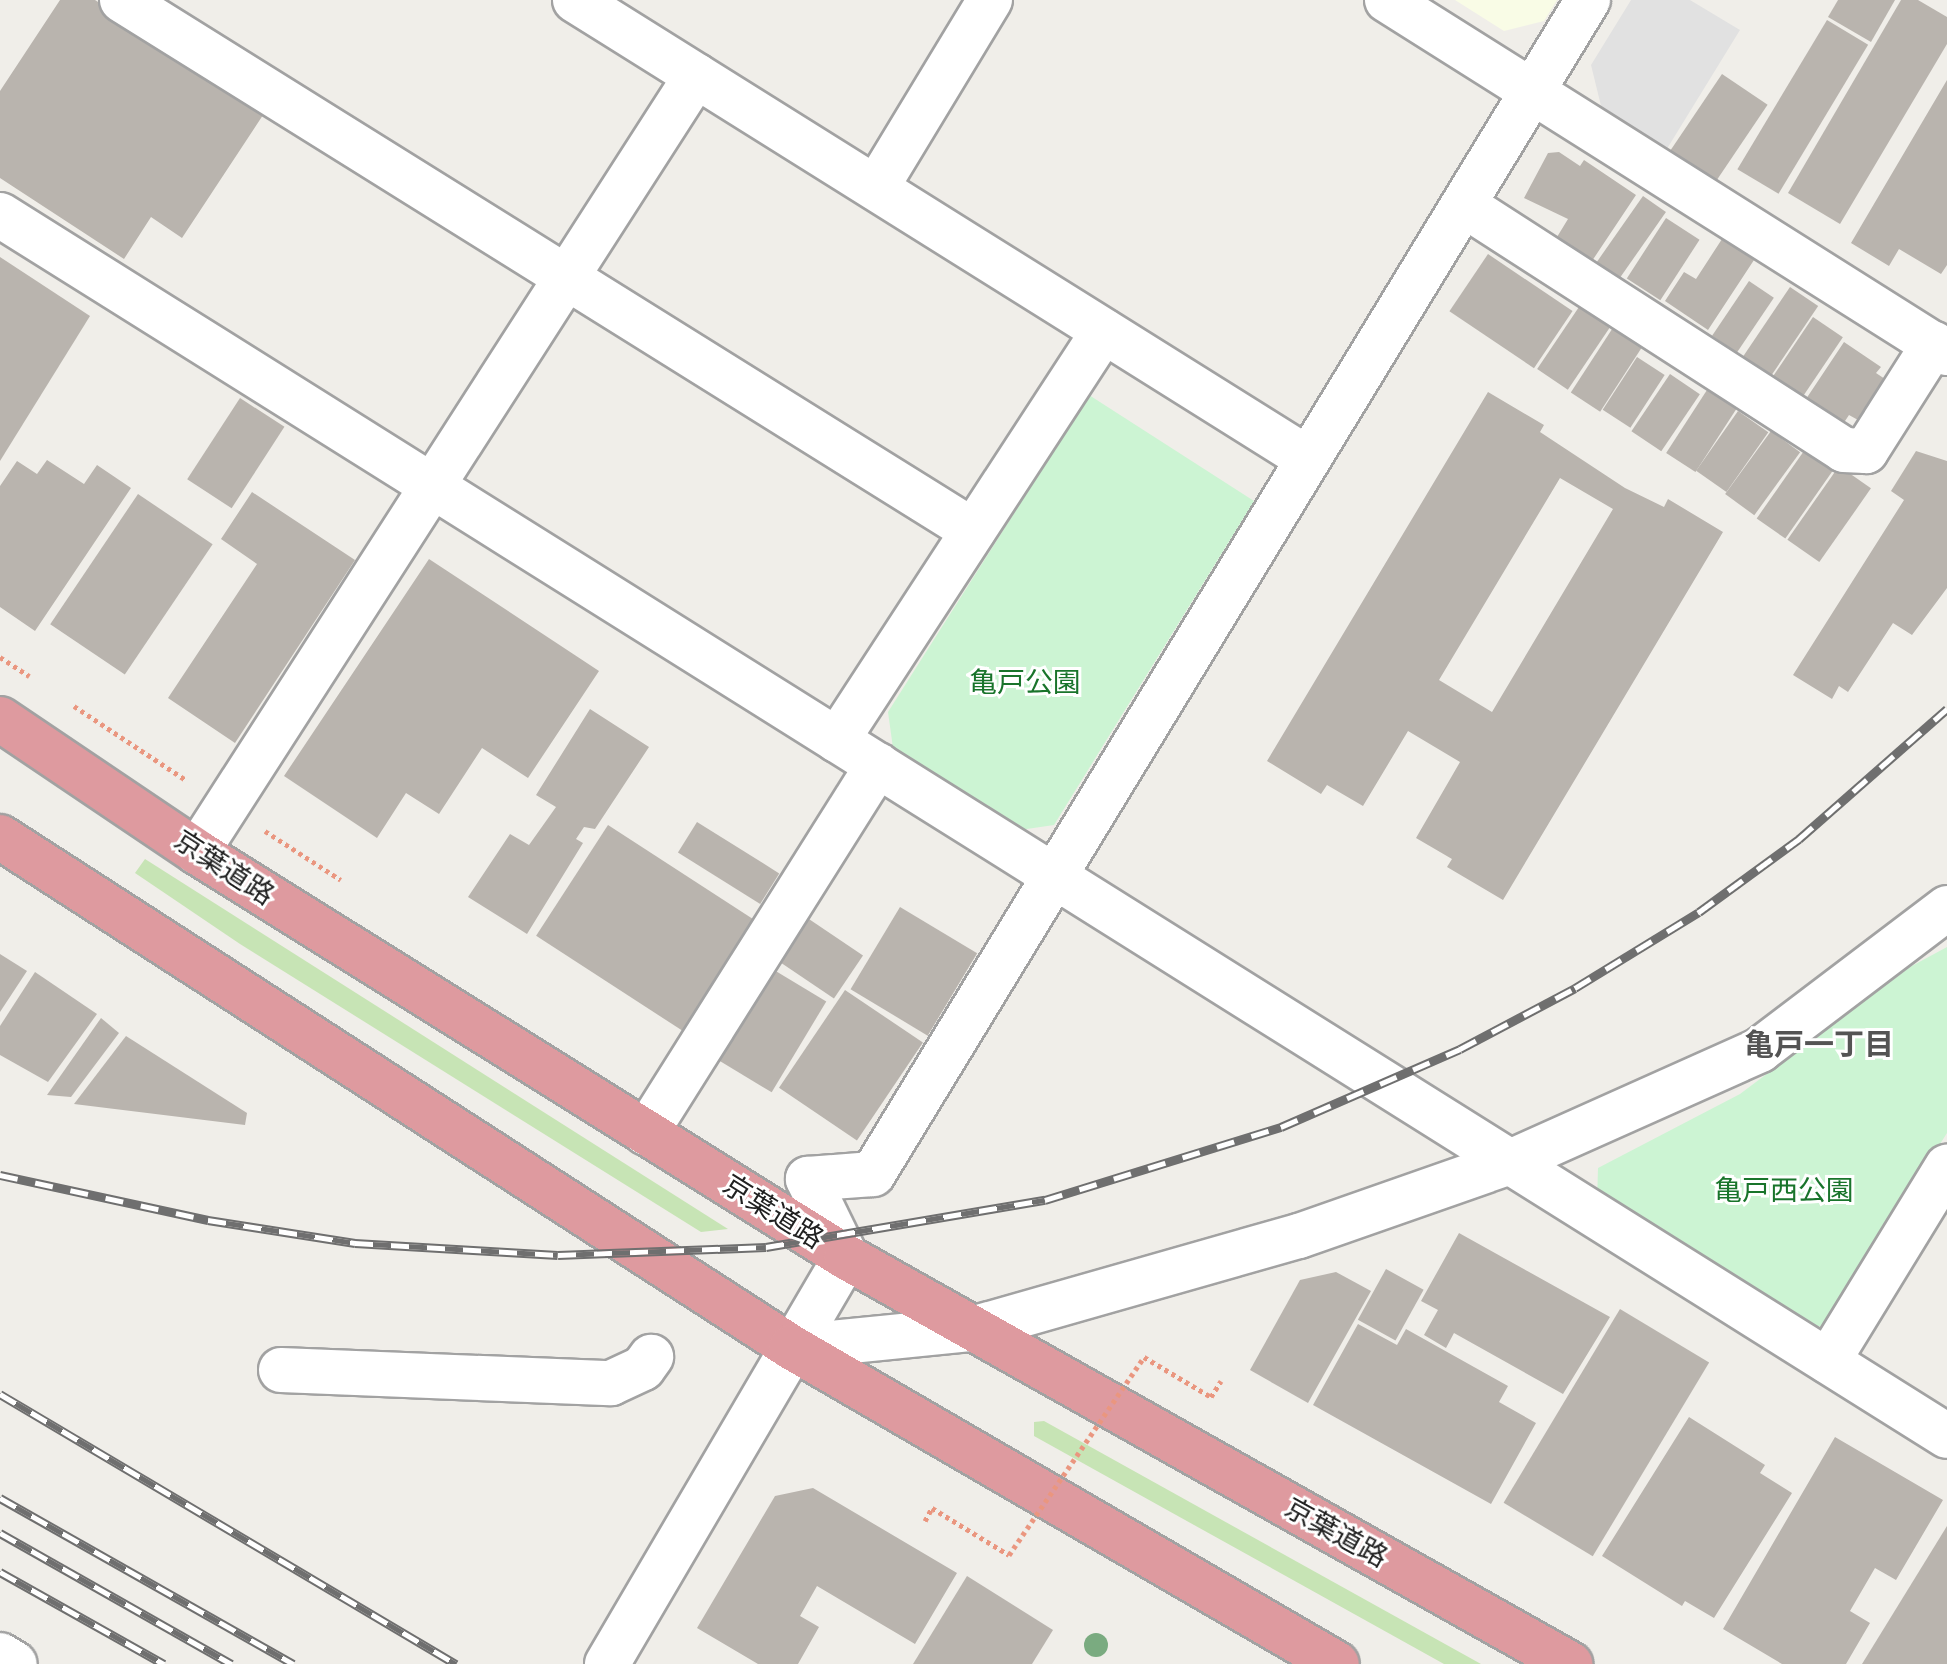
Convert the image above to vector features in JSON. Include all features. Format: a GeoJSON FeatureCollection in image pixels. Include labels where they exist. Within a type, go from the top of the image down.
{"type":"FeatureCollection","features":[{"type":"Feature","properties":{"kind":"highway","name":"京葉道路"},"geometry":{"type":"LineString","coordinates":[[0,719],[197,852],[846,1257],[1570,1664]]}},
{"type":"Feature","properties":{"kind":"highway"},"geometry":{"type":"LineString","coordinates":[[0,837],[791,1347],[1337,1664]]}},
{"type":"Feature","properties":{"kind":"street"},"geometry":{"type":"LineString","coordinates":[[122,0],[973,531]]}},
{"type":"Feature","properties":{"kind":"street"},"geometry":{"type":"LineString","coordinates":[[575,0],[1308,459]]}},
{"type":"Feature","properties":{"kind":"street"},"geometry":{"type":"LineString","coordinates":[[876,188],[990,0]]}},
{"type":"Feature","properties":{"kind":"street"},"geometry":{"type":"LineString","coordinates":[[1387,0],[1940,349],[1866,451],[1844,450],[1464,205]]}},
{"type":"Feature","properties":{"kind":"street"},"geometry":{"type":"LineString","coordinates":[[612,1662],[791,1347],[846,1257],[808,1179],[873,1174],[1588,0]]}},
{"type":"Feature","properties":{"kind":"street"},"geometry":{"type":"LineString","coordinates":[[197,852],[696,76]]}},
{"type":"Feature","properties":{"kind":"street"},"geometry":{"type":"LineString","coordinates":[[0,215],[1947,1436]]}},
{"type":"Feature","properties":{"kind":"street"},"geometry":{"type":"LineString","coordinates":[[837,740],[1104,331]]}},
{"type":"Feature","properties":{"kind":"street"},"geometry":{"type":"LineString","coordinates":[[646,1133],[878,765]]}},
{"type":"Feature","properties":{"kind":"street"},"geometry":{"type":"LineString","coordinates":[[791,1347],[972,1329],[1299,1236],[1510,1162],[1760,1050],[1947,909]]}},
{"type":"Feature","properties":{"kind":"street"},"geometry":{"type":"LineString","coordinates":[[1828,1361],[1947,1167]]}},
{"type":"Feature","properties":{"kind":"street"},"geometry":{"type":"LineString","coordinates":[[281,1370],[611,1383],[643,1368],[651,1357]]}},
{"type":"Feature","properties":{"kind":"street"},"geometry":{"type":"LineString","coordinates":[[0,1655],[15,1664]]}},
{"type":"Feature","properties":{"kind":"path"},"geometry":{"type":"LineString","coordinates":[[925,1521],[932,1508],[1009,1555],[1144,1357],[1211,1397],[1221,1381]]}},
{"type":"Feature","properties":{"kind":"shaded area"},"geometry":{"type":"Polygon","coordinates":[[[1455,0],[1557,0],[1544,21],[1504,31],[1455,0]]]}},
{"type":"Feature","properties":{"kind":"shaded area"},"geometry":{"type":"Polygon","coordinates":[[[1631,0],[1690,0],[1740,30],[1665,152],[1602,110],[1591,65],[1631,0]]]}},
{"type":"Feature","properties":{"kind":"green space","name":"亀戸公園"},"geometry":{"type":"Polygon","coordinates":[[[1089,395],[1254,501],[1054,825],[1020,830],[893,748],[888,712],[1089,395]]]}},
{"type":"Feature","properties":{"kind":"green space"},"geometry":{"type":"Polygon","coordinates":[[[145,859],[728,1229],[701,1232],[240,944],[135,873],[145,859]]]}},
{"type":"Feature","properties":{"kind":"green space","name":"亀戸西公園"},"geometry":{"type":"Polygon","coordinates":[[[1947,947],[1947,1133],[1826,1325],[1805,1329],[1597,1203],[1598,1168],[1740,1094],[1910,967],[1947,947]]]}},
{"type":"Feature","properties":{"kind":"green space"},"geometry":{"type":"Polygon","coordinates":[[[1044,1421],[1481,1664],[1444,1664],[1034,1436],[1034,1422],[1044,1421]]]}},
{"type":"Feature","properties":{"kind":"building"},"geometry":{"type":"Polygon","coordinates":[[[60,0],[95,0],[265,112],[182,238],[151,217],[124,259],[0,178],[0,91],[60,0]]]}},
{"type":"Feature","properties":{"kind":"building"},"geometry":{"type":"Polygon","coordinates":[[[1838,0],[1895,0],[1871,42],[1828,17],[1838,0]]]}},
{"type":"Feature","properties":{"kind":"building"},"geometry":{"type":"Polygon","coordinates":[[[1901,0],[1918,0],[1947,17],[1947,44],[1840,224],[1788,193],[1901,0]]]}},
{"type":"Feature","properties":{"kind":"building"},"geometry":{"type":"Polygon","coordinates":[[[1827,20],[1868,45],[1779,194],[1737,169],[1827,20]]]}},
{"type":"Feature","properties":{"kind":"building"},"geometry":{"type":"Polygon","coordinates":[[[1722,74],[1768,105],[1713,186],[1667,155],[1722,74]]]}},
{"type":"Feature","properties":{"kind":"building"},"geometry":{"type":"Polygon","coordinates":[[[1947,80],[1947,265],[1941,274],[1899,249],[1889,266],[1851,243],[1947,80]]]}},
{"type":"Feature","properties":{"kind":"building"},"geometry":{"type":"Polygon","coordinates":[[[1559,152],[1580,166],[1584,160],[1636,195],[1592,261],[1557,237],[1568,219],[1524,198],[1548,153],[1559,152]]]}},
{"type":"Feature","properties":{"kind":"building"},"geometry":{"type":"Polygon","coordinates":[[[1643,196],[1666,212],[1619,279],[1596,263],[1643,196]]]}},
{"type":"Feature","properties":{"kind":"building"},"geometry":{"type":"Polygon","coordinates":[[[1666,218],[1700,240],[1660,300],[1627,278],[1666,218]]]}},
{"type":"Feature","properties":{"kind":"building"},"geometry":{"type":"Polygon","coordinates":[[[1722,239],[1754,260],[1708,330],[1665,301],[1684,272],[1696,279],[1722,239]]]}},
{"type":"Feature","properties":{"kind":"building"},"geometry":{"type":"Polygon","coordinates":[[[1488,254],[1573,311],[1534,368],[1449,311],[1488,254]]]}},
{"type":"Feature","properties":{"kind":"building"},"geometry":{"type":"Polygon","coordinates":[[[0,257],[90,316],[0,461],[0,257]]]}},
{"type":"Feature","properties":{"kind":"building"},"geometry":{"type":"Polygon","coordinates":[[[1749,281],[1774,298],[1737,352],[1712,336],[1749,281]]]}},
{"type":"Feature","properties":{"kind":"building"},"geometry":{"type":"Polygon","coordinates":[[[1790,287],[1818,306],[1770,377],[1742,358],[1790,287]]]}},
{"type":"Feature","properties":{"kind":"building"},"geometry":{"type":"Polygon","coordinates":[[[1583,301],[1614,322],[1568,390],[1537,369],[1583,301]]]}},
{"type":"Feature","properties":{"kind":"building"},"geometry":{"type":"Polygon","coordinates":[[[1813,317],[1843,337],[1802,398],[1772,378],[1813,317]]]}},
{"type":"Feature","properties":{"kind":"building"},"geometry":{"type":"Polygon","coordinates":[[[1616,323],[1645,342],[1600,412],[1571,393],[1616,323]]]}},
{"type":"Feature","properties":{"kind":"building"},"geometry":{"type":"Polygon","coordinates":[[[1844,342],[1881,367],[1876,373],[1885,379],[1858,420],[1849,415],[1843,424],[1806,399],[1844,342]]]}},
{"type":"Feature","properties":{"kind":"building"},"geometry":{"type":"Polygon","coordinates":[[[1637,357],[1665,375],[1630,428],[1603,410],[1637,357]]]}},
{"type":"Feature","properties":{"kind":"building"},"geometry":{"type":"Polygon","coordinates":[[[1670,374],[1700,394],[1661,451],[1631,431],[1670,374]]]}},
{"type":"Feature","properties":{"kind":"building"},"geometry":{"type":"Polygon","coordinates":[[[1707,390],[1736,409],[1696,472],[1666,453],[1707,390]]]}},
{"type":"Feature","properties":{"kind":"building"},"geometry":{"type":"Polygon","coordinates":[[[1488,392],[1544,425],[1540,432],[1625,488],[1664,507],[1668,499],[1723,532],[1503,900],[1447,867],[1452,859],[1416,838],[1460,762],[1408,731],[1363,806],[1327,785],[1321,794],[1267,761],[1488,392]],[[1560,478],[1439,680],[1492,712],[1613,509],[1560,478]]]}},
{"type":"Feature","properties":{"kind":"building"},"geometry":{"type":"Polygon","coordinates":[[[240,398],[284,427],[232,508],[187,479],[240,398]]]}},
{"type":"Feature","properties":{"kind":"building"},"geometry":{"type":"Polygon","coordinates":[[[1738,411],[1768,432],[1726,492],[1696,471],[1738,411]]]}},
{"type":"Feature","properties":{"kind":"building"},"geometry":{"type":"Polygon","coordinates":[[[1771,431],[1800,452],[1754,515],[1725,494],[1771,431]]]}},
{"type":"Feature","properties":{"kind":"building"},"geometry":{"type":"Polygon","coordinates":[[[1806,448],[1835,468],[1785,539],[1757,518],[1806,448]]]}},
{"type":"Feature","properties":{"kind":"building"},"geometry":{"type":"Polygon","coordinates":[[[1916,451],[1947,461],[1947,588],[1912,635],[1893,623],[1848,692],[1839,686],[1832,699],[1793,675],[1904,500],[1891,491],[1916,451]]]}},
{"type":"Feature","properties":{"kind":"building"},"geometry":{"type":"Polygon","coordinates":[[[47,460],[84,484],[97,465],[131,488],[35,631],[0,607],[0,486],[17,461],[37,474],[47,460]]]}},
{"type":"Feature","properties":{"kind":"building"},"geometry":{"type":"Polygon","coordinates":[[[1839,466],[1871,488],[1819,562],[1787,540],[1839,466]]]}},
{"type":"Feature","properties":{"kind":"building"},"geometry":{"type":"Polygon","coordinates":[[[252,492],[355,560],[235,743],[168,698],[257,564],[221,539],[252,492]]]}},
{"type":"Feature","properties":{"kind":"building"},"geometry":{"type":"Polygon","coordinates":[[[138,494],[213,544],[125,674],[50,624],[138,494]]]}},
{"type":"Feature","properties":{"kind":"building"},"geometry":{"type":"Polygon","coordinates":[[[429,559],[599,671],[528,778],[482,748],[439,814],[406,793],[377,838],[284,776],[429,559]]]}},
{"type":"Feature","properties":{"kind":"building"},"geometry":{"type":"Polygon","coordinates":[[[590,709],[649,747],[595,829],[584,827],[576,839],[583,843],[527,934],[468,897],[510,834],[529,845],[556,807],[536,795],[590,709]]]}},
{"type":"Feature","properties":{"kind":"building"},"geometry":{"type":"Polygon","coordinates":[[[697,822],[779,873],[760,904],[678,853],[697,822]]]}},
{"type":"Feature","properties":{"kind":"building"},"geometry":{"type":"Polygon","coordinates":[[[608,825],[756,921],[684,1032],[536,936],[608,825]]]}},
{"type":"Feature","properties":{"kind":"building"},"geometry":{"type":"Polygon","coordinates":[[[900,907],[977,953],[928,1036],[851,989],[900,907]]]}},
{"type":"Feature","properties":{"kind":"building"},"geometry":{"type":"Polygon","coordinates":[[[800,913],[863,955],[834,999],[771,956],[800,913]]]}},
{"type":"Feature","properties":{"kind":"building"},"geometry":{"type":"Polygon","coordinates":[[[0,954],[27,971],[0,1012],[0,954]]]}},
{"type":"Feature","properties":{"kind":"building"},"geometry":{"type":"Polygon","coordinates":[[[774,970],[826,1001],[772,1092],[719,1061],[774,970]]]}},
{"type":"Feature","properties":{"kind":"building"},"geometry":{"type":"Polygon","coordinates":[[[35,972],[97,1014],[48,1082],[0,1055],[0,1026],[35,972]]]}},
{"type":"Feature","properties":{"kind":"building"},"geometry":{"type":"Polygon","coordinates":[[[845,990],[923,1043],[857,1140],[779,1088],[845,990]]]}},
{"type":"Feature","properties":{"kind":"building"},"geometry":{"type":"Polygon","coordinates":[[[101,1018],[119,1033],[71,1097],[47,1095],[101,1018]]]}},
{"type":"Feature","properties":{"kind":"building"},"geometry":{"type":"Polygon","coordinates":[[[126,1036],[247,1113],[245,1125],[74,1104],[126,1036]]]}},
{"type":"Feature","properties":{"kind":"building"},"geometry":{"type":"Polygon","coordinates":[[[1459,1233],[1610,1317],[1563,1394],[1454,1333],[1446,1348],[1424,1335],[1438,1310],[1421,1301],[1459,1233]]]}},
{"type":"Feature","properties":{"kind":"building"},"geometry":{"type":"Polygon","coordinates":[[[1386,1269],[1424,1290],[1395,1341],[1358,1320],[1386,1269]]]}},
{"type":"Feature","properties":{"kind":"building"},"geometry":{"type":"Polygon","coordinates":[[[1336,1272],[1371,1291],[1308,1403],[1250,1370],[1300,1280],[1336,1272]]]}},
{"type":"Feature","properties":{"kind":"building"},"geometry":{"type":"Polygon","coordinates":[[[1620,1309],[1709,1363],[1593,1556],[1504,1503],[1620,1309]]]}},
{"type":"Feature","properties":{"kind":"building"},"geometry":{"type":"Polygon","coordinates":[[[1358,1324],[1397,1345],[1406,1329],[1508,1386],[1499,1402],[1536,1423],[1491,1504],[1313,1405],[1358,1324]]]}},
{"type":"Feature","properties":{"kind":"building"},"geometry":{"type":"Polygon","coordinates":[[[1689,1417],[1765,1465],[1760,1473],[1792,1493],[1714,1618],[1685,1601],[1682,1606],[1602,1556],[1689,1417]]]}},
{"type":"Feature","properties":{"kind":"building"},"geometry":{"type":"Polygon","coordinates":[[[1835,1437],[1943,1500],[1896,1580],[1875,1568],[1850,1611],[1870,1623],[1846,1664],[1782,1664],[1723,1629],[1835,1437]]]}},
{"type":"Feature","properties":{"kind":"building"},"geometry":{"type":"Polygon","coordinates":[[[813,1488],[957,1573],[915,1644],[817,1586],[800,1616],[819,1627],[798,1664],[758,1664],[697,1628],[775,1496],[813,1488]]]}},
{"type":"Feature","properties":{"kind":"building"},"geometry":{"type":"Polygon","coordinates":[[[1947,1526],[1947,1664],[1862,1664],[1947,1526]]]}},
{"type":"Feature","properties":{"kind":"building"},"geometry":{"type":"Polygon","coordinates":[[[967,1576],[1053,1630],[1032,1664],[913,1664],[967,1576]]]}},
{"type":"Feature","properties":{"kind":"railway"},"geometry":{"type":"LineString","coordinates":[[0,1175],[208,1220],[355,1243],[558,1255],[766,1247],[1045,1200],[1281,1127],[1460,1049],[1575,988],[1699,912],[1799,839],[1947,709]]}},
{"type":"Feature","properties":{"kind":"railway"},"geometry":{"type":"LineString","coordinates":[[0,1394],[456,1664]]}},
{"type":"Feature","properties":{"kind":"railway"},"geometry":{"type":"LineString","coordinates":[[0,1498],[293,1664]]}},
{"type":"Feature","properties":{"kind":"railway"},"geometry":{"type":"LineString","coordinates":[[0,1533],[232,1664]]}},
{"type":"Feature","properties":{"kind":"railway"},"geometry":{"type":"LineString","coordinates":[[0,1572],[164,1664]]}},
{"type":"Feature","properties":{"kind":"district","name":"亀戸一丁目"},"geometry":{"type":"Point","coordinates":[1819,1045]}}]}
